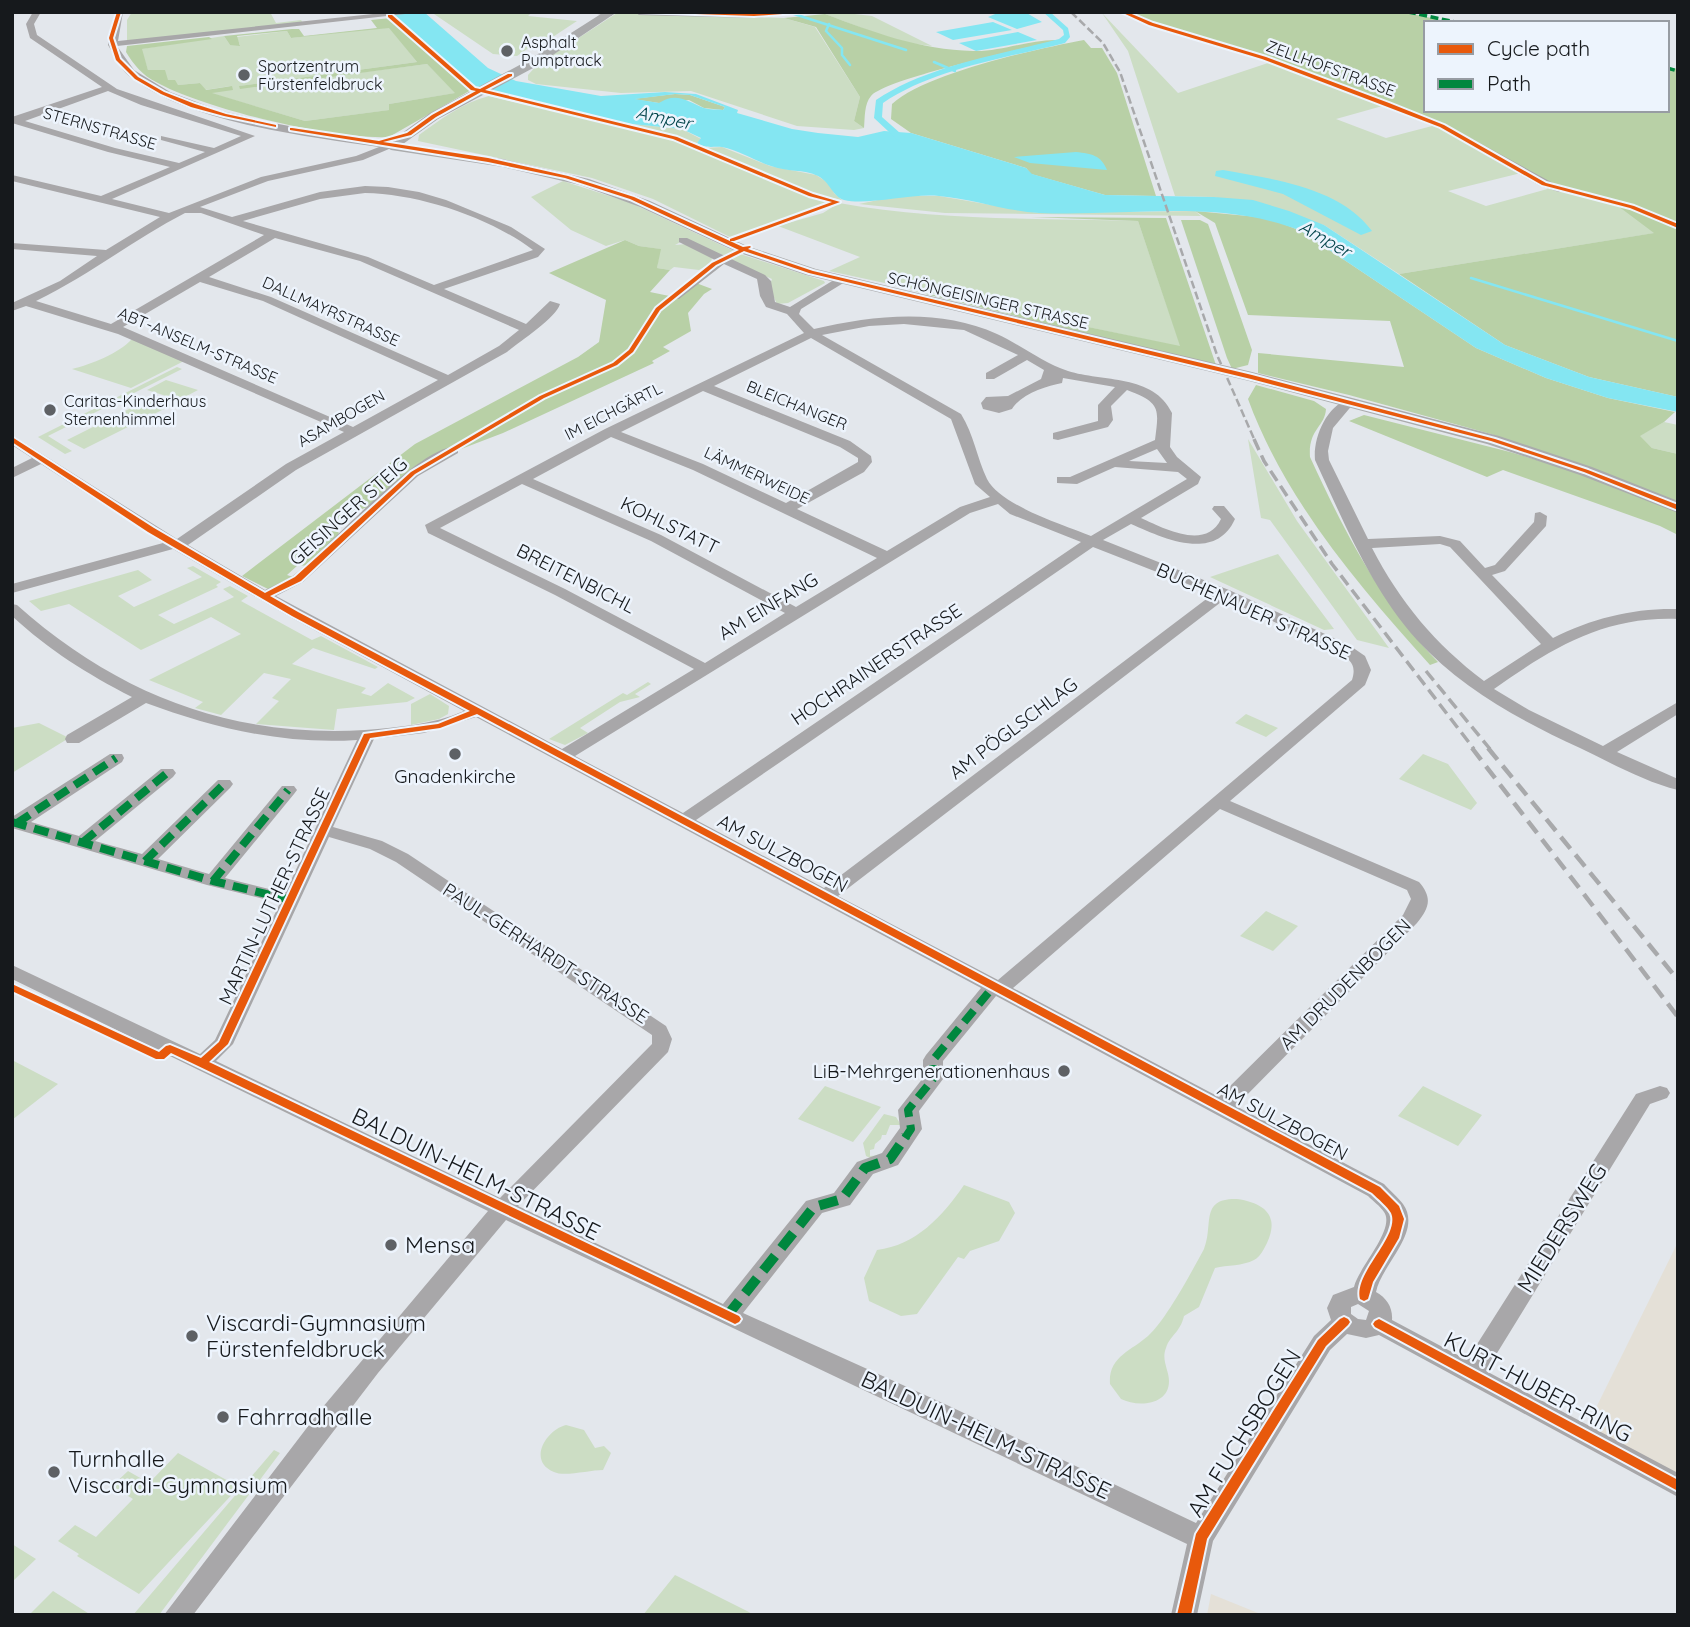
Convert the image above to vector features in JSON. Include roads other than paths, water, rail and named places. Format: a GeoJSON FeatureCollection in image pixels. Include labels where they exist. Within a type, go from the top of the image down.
{"type":"FeatureCollection","features":[{"type":"Feature","properties":{"kind":"main road"},"geometry":{"type":"LineString","coordinates":[[391,146],[477,91],[510,75],[611,13]]}},
{"type":"Feature","properties":{"kind":"main road"},"geometry":{"type":"LineString","coordinates":[[410,134],[409,142],[431,152]]}},
{"type":"Feature","properties":{"kind":"main road","name":"SCHÖNGEISINGER STRASSE"},"geometry":{"type":"LineString","coordinates":[[391,146],[512,165],[593,185],[645,204],[742,249],[841,280],[1252,377],[1493,440],[1586,471],[1678,508]]}},
{"type":"Feature","properties":{"kind":"street"},"geometry":{"type":"LineString","coordinates":[[37,12],[30,24],[33,36],[109,88],[144,103],[250,136],[101,200]]}},
{"type":"Feature","properties":{"kind":"street"},"geometry":{"type":"LineString","coordinates":[[119,12],[111,27],[112,44],[419,12]]}},
{"type":"Feature","properties":{"kind":"street"},"geometry":{"type":"LineString","coordinates":[[587,12],[611,13]]}},
{"type":"Feature","properties":{"kind":"street"},"geometry":{"type":"LineString","coordinates":[[639,12],[780,15],[808,12]]}},
{"type":"Feature","properties":{"kind":"street","name":"ZELLHOFSTRASSE"},"geometry":{"type":"LineString","coordinates":[[1123,12],[1151,24],[1265,58],[1431,122],[1559,189]]}},
{"type":"Feature","properties":{"kind":"street","name":"SCHÖNGEISINGER STRASSE"},"geometry":{"type":"LineString","coordinates":[[112,44],[117,58],[132,75],[178,100],[241,120],[391,146]]}},
{"type":"Feature","properties":{"kind":"street"},"geometry":{"type":"LineString","coordinates":[[13,121],[109,88]]}},
{"type":"Feature","properties":{"kind":"street","name":"STERNSTRASSE"},"geometry":{"type":"LineString","coordinates":[[13,121],[179,166]]}},
{"type":"Feature","properties":{"kind":"street"},"geometry":{"type":"LineString","coordinates":[[367,142],[410,134]]}},
{"type":"Feature","properties":{"kind":"street"},"geometry":{"type":"LineString","coordinates":[[165,138],[214,151]]}},
{"type":"Feature","properties":{"kind":"street"},"geometry":{"type":"LineString","coordinates":[[359,158],[373,149],[367,142]]}},
{"type":"Feature","properties":{"kind":"street"},"geometry":{"type":"LineString","coordinates":[[359,158],[391,146]]}},
{"type":"Feature","properties":{"kind":"street"},"geometry":{"type":"LineString","coordinates":[[17,305],[64,283],[169,216],[202,206],[276,175],[359,158],[405,152],[431,152]]}},
{"type":"Feature","properties":{"kind":"street"},"geometry":{"type":"LineString","coordinates":[[15,181],[169,216]]}},
{"type":"Feature","properties":{"kind":"street"},"geometry":{"type":"LineString","coordinates":[[231,221],[335,192],[378,190],[411,193],[486,220],[539,249],[534,255],[434,289]]}},
{"type":"Feature","properties":{"kind":"street"},"geometry":{"type":"LineString","coordinates":[[202,206],[231,221],[364,259],[529,330]]}},
{"type":"Feature","properties":{"kind":"street"},"geometry":{"type":"LineString","coordinates":[[113,327],[274,234]]}},
{"type":"Feature","properties":{"kind":"street","name":"BUCHENAUER STRASSE"},"geometry":{"type":"LineString","coordinates":[[683,240],[722,261],[761,277],[765,281],[766,296],[770,304],[793,312],[796,321],[813,334],[956,417],[963,429],[978,479],[985,488],[1025,516],[1224,593],[1343,648],[1359,659],[1363,670],[1359,682],[996,988],[933,1060],[933,1079],[908,1110],[911,1129],[890,1159],[865,1168],[842,1199],[814,1207],[727,1315]]}},
{"type":"Feature","properties":{"kind":"street"},"geometry":{"type":"LineString","coordinates":[[12,246],[109,254]]}},
{"type":"Feature","properties":{"kind":"street"},"geometry":{"type":"LineString","coordinates":[[674,297],[714,264],[722,261]]}},
{"type":"Feature","properties":{"kind":"street","name":"DALLMAYRSTRASSE"},"geometry":{"type":"LineString","coordinates":[[200,278],[267,299],[447,379]]}},
{"type":"Feature","properties":{"kind":"street"},"geometry":{"type":"LineString","coordinates":[[793,312],[799,304],[841,280]]}},
{"type":"Feature","properties":{"kind":"street","name":"ASAMBOGEN"},"geometry":{"type":"LineString","coordinates":[[12,589],[187,541],[291,467],[503,349],[529,330],[554,304]]}},
{"type":"Feature","properties":{"kind":"street","name":"ABT-ANSELM-STRASSE"},"geometry":{"type":"LineString","coordinates":[[17,305],[113,327],[352,431]]}},
{"type":"Feature","properties":{"kind":"street","name":"IM EICHGÄRTL"},"geometry":{"type":"LineString","coordinates":[[432,525],[524,480],[610,432],[813,334],[890,321],[943,322],[986,333],[1027,355],[1050,376]]}},
{"type":"Feature","properties":{"kind":"street"},"geometry":{"type":"LineString","coordinates":[[990,376],[1027,355]]}},
{"type":"Feature","properties":{"kind":"street"},"geometry":{"type":"LineString","coordinates":[[1010,400],[1050,376],[1124,386],[1144,393],[1162,406],[1167,423],[1162,442],[1168,455],[1181,468]]}},
{"type":"Feature","properties":{"kind":"street","name":"BLEICHANGER"},"geometry":{"type":"LineString","coordinates":[[703,386],[845,444],[864,456],[865,462],[859,469],[788,508]]}},
{"type":"Feature","properties":{"kind":"street"},"geometry":{"type":"LineString","coordinates":[[1058,436],[1103,424],[1106,420],[1104,405],[1124,386]]}},
{"type":"Feature","properties":{"kind":"street"},"geometry":{"type":"LineString","coordinates":[[1348,403],[1323,433],[1320,452],[1363,544],[1396,602],[1414,625],[1449,662],[1483,688],[1544,726],[1678,785]]}},
{"type":"Feature","properties":{"kind":"street","name":"LÄMMERWEIDE"},"geometry":{"type":"LineString","coordinates":[[610,432],[698,467],[887,557]]}},
{"type":"Feature","properties":{"kind":"street","name":"AM SULZBOGEN"},"geometry":{"type":"LineString","coordinates":[[12,439],[175,544],[265,596],[1376,1190],[1395,1209],[1398,1219],[1393,1238],[1367,1281],[1364,1296]]}},
{"type":"Feature","properties":{"kind":"street"},"geometry":{"type":"LineString","coordinates":[[1062,480],[1072,481],[1162,442]]}},
{"type":"Feature","properties":{"kind":"street","name":"GEISINGER STEIG"},"geometry":{"type":"LineString","coordinates":[[265,596],[298,579],[413,473],[453,450]]}},
{"type":"Feature","properties":{"kind":"street"},"geometry":{"type":"LineString","coordinates":[[12,474],[41,459]]}},
{"type":"Feature","properties":{"kind":"street"},"geometry":{"type":"LineString","coordinates":[[1110,466],[1181,468]]}},
{"type":"Feature","properties":{"kind":"street","name":"HOCHRAINERSTRASSE"},"geometry":{"type":"LineString","coordinates":[[684,821],[1092,541],[1192,483],[1194,477],[1181,468]]}},
{"type":"Feature","properties":{"kind":"street","name":"KOHLSTATT"},"geometry":{"type":"LineString","coordinates":[[524,480],[656,538],[794,612]]}},
{"type":"Feature","properties":{"kind":"street","name":"AM EINFANG"},"geometry":{"type":"LineString","coordinates":[[563,756],[702,668],[970,508],[999,499]]}},
{"type":"Feature","properties":{"kind":"street"},"geometry":{"type":"LineString","coordinates":[[1131,519],[1173,536],[1199,540],[1223,530],[1228,519],[1219,509]]}},
{"type":"Feature","properties":{"kind":"street"},"geometry":{"type":"LineString","coordinates":[[1485,573],[1500,568],[1541,523],[1540,516]]}},
{"type":"Feature","properties":{"kind":"street","name":"BREITENBICHL"},"geometry":{"type":"LineString","coordinates":[[432,525],[433,530],[566,595],[702,668]]}},
{"type":"Feature","properties":{"kind":"street"},"geometry":{"type":"LineString","coordinates":[[1363,544],[1448,541],[1455,544],[1485,573],[1538,634],[1552,645]]}},
{"type":"Feature","properties":{"kind":"street","name":"AM PÖGLSCHLAG"},"geometry":{"type":"LineString","coordinates":[[826,896],[1224,593]]}},
{"type":"Feature","properties":{"kind":"street"},"geometry":{"type":"LineString","coordinates":[[12,608],[55,645],[93,669],[145,696],[198,716],[256,731],[302,736],[368,736],[440,726],[477,711]]}},
{"type":"Feature","properties":{"kind":"street"},"geometry":{"type":"LineString","coordinates":[[1483,688],[1552,645],[1588,628],[1618,618],[1646,613],[1678,614]]}},
{"type":"Feature","properties":{"kind":"street"},"geometry":{"type":"LineString","coordinates":[[73,739],[145,696]]}},
{"type":"Feature","properties":{"kind":"street"},"geometry":{"type":"LineString","coordinates":[[1604,752],[1678,707]]}},
{"type":"Feature","properties":{"kind":"street","name":"MARTIN-LUTHER-STRASSE"},"geometry":{"type":"LineString","coordinates":[[202,1063],[223,1044],[368,736]]}},
{"type":"Feature","properties":{"kind":"street"},"geometry":{"type":"LineString","coordinates":[[15,822],[116,758]]}},
{"type":"Feature","properties":{"kind":"street"},"geometry":{"type":"LineString","coordinates":[[83,842],[167,773]]}},
{"type":"Feature","properties":{"kind":"street"},"geometry":{"type":"LineString","coordinates":[[145,861],[224,784]]}},
{"type":"Feature","properties":{"kind":"street"},"geometry":{"type":"LineString","coordinates":[[214,881],[288,790]]}},
{"type":"Feature","properties":{"kind":"street","name":"AM DRUDENBOGEN"},"geometry":{"type":"LineString","coordinates":[[1218,802],[1413,886],[1421,899],[1418,910],[1410,919],[1221,1108]]}},
{"type":"Feature","properties":{"kind":"street"},"geometry":{"type":"LineString","coordinates":[[15,822],[214,881],[291,900]]}},
{"type":"Feature","properties":{"kind":"street","name":"PAUL-GERHARDT-STRASSE"},"geometry":{"type":"LineString","coordinates":[[324,831],[360,837],[418,869],[661,1032],[663,1040],[660,1047],[503,1209]]}},
{"type":"Feature","properties":{"kind":"street","name":"BALDUIN-HELM-STRASSE"},"geometry":{"type":"LineString","coordinates":[[12,971],[503,1209],[1201,1538]]}},
{"type":"Feature","properties":{"kind":"street","name":"MIEDERSWEG"},"geometry":{"type":"LineString","coordinates":[[1472,1373],[1643,1099],[1660,1093]]}},
{"type":"Feature","properties":{"kind":"street"},"geometry":{"type":"LineString","coordinates":[[177,1615],[338,1403],[503,1209]]}},
{"type":"Feature","properties":{"kind":"street"},"geometry":{"type":"LineString","coordinates":[[1350,1295],[1364,1296],[1380,1308],[1382,1314],[1379,1324],[1366,1329],[1344,1322],[1338,1311],[1340,1301],[1350,1295]]}},
{"type":"Feature","properties":{"kind":"street","name":"AM FUCHSBOGEN"},"geometry":{"type":"LineString","coordinates":[[1184,1615],[1201,1538],[1322,1343],[1344,1322]]}},
{"type":"Feature","properties":{"kind":"street","name":"KURT-HUBER-RING"},"geometry":{"type":"LineString","coordinates":[[1379,1324],[1678,1486]]}},
{"type":"Feature","properties":{"kind":"water"},"geometry":{"type":"Polygon","coordinates":[[[391,12],[424,12],[488,68],[516,81],[601,96],[665,92],[696,94],[738,110],[737,113],[792,129],[858,137],[884,131],[911,133],[1026,168],[1032,174],[1105,195],[1253,200],[1289,211],[1324,225],[1505,345],[1589,377],[1678,397],[1678,412],[1608,398],[1546,378],[1476,348],[1301,231],[1269,221],[1205,212],[1039,213],[939,196],[844,200],[818,176],[777,168],[728,148],[704,146],[697,143],[701,138],[682,129],[622,123],[475,88],[391,12]],[[690,95],[635,99],[659,103],[677,98],[706,109],[723,110],[725,107],[690,95]]]}},
{"type":"Feature","properties":{"kind":"water"},"geometry":{"type":"Polygon","coordinates":[[[1000,12],[1025,12],[1042,22],[1017,29],[988,17],[1000,12]]]}},
{"type":"Feature","properties":{"kind":"water"},"geometry":{"type":"Polygon","coordinates":[[[993,22],[1012,30],[953,40],[936,32],[993,22]]]}},
{"type":"Feature","properties":{"kind":"water"},"geometry":{"type":"Polygon","coordinates":[[[1018,32],[1037,40],[976,51],[959,43],[1018,32]]]}},
{"type":"Feature","properties":{"kind":"water"},"geometry":{"type":"Polygon","coordinates":[[[1076,152],[1095,156],[1107,170],[1030,163],[1014,157],[1076,152]]]}},
{"type":"Feature","properties":{"kind":"water"},"geometry":{"type":"Polygon","coordinates":[[[1223,170],[1304,187],[1324,195],[1358,216],[1372,231],[1361,235],[1283,194],[1215,176],[1216,171],[1223,170]]]}},
{"type":"Feature","properties":{"kind":"waterway","name":"Amper"},"geometry":{"type":"LineString","coordinates":[[906,143],[878,118],[879,102],[913,83],[1062,41],[1068,36],[1066,29],[1046,12]]}},
{"type":"Feature","properties":{"kind":"waterway","name":"Amper"},"geometry":{"type":"LineString","coordinates":[[791,13],[829,25]]}},
{"type":"Feature","properties":{"kind":"waterway","name":"Amper"},"geometry":{"type":"LineString","coordinates":[[829,25],[906,50]]}},
{"type":"Feature","properties":{"kind":"waterway"},"geometry":{"type":"LineString","coordinates":[[829,25],[826,31],[842,48],[842,55],[850,65]]}},
{"type":"Feature","properties":{"kind":"waterway","name":"Amper"},"geometry":{"type":"LineString","coordinates":[[934,62],[955,71]]}},
{"type":"Feature","properties":{"kind":"waterway"},"geometry":{"type":"LineString","coordinates":[[1471,278],[1678,341]]}},
{"type":"Feature","properties":{"kind":"railway"},"geometry":{"type":"LineString","coordinates":[[1071,12],[1103,43],[1120,72],[1217,355],[1255,441]]}},
{"type":"Feature","properties":{"kind":"railway"},"geometry":{"type":"LineString","coordinates":[[1254,439],[1264,461],[1332,564],[1474,749]]}},
{"type":"Feature","properties":{"kind":"railway"},"geometry":{"type":"LineString","coordinates":[[1426,671],[1490,749]]}},
{"type":"Feature","properties":{"kind":"railway"},"geometry":{"type":"LineString","coordinates":[[1472,748],[1678,1017]]}},
{"type":"Feature","properties":{"kind":"railway"},"geometry":{"type":"LineString","coordinates":[[1488,748],[1678,980]]}},
{"type":"Feature","properties":{"kind":"place","name":"Asphalt Pumptrack"},"geometry":{"type":"Point","coordinates":[507,51]}},
{"type":"Feature","properties":{"kind":"place","name":"Sportzentrum Fürstenfeldbruck"},"geometry":{"type":"Point","coordinates":[244,75]}},
{"type":"Feature","properties":{"kind":"place","name":"Caritas-Kinderhaus Sternenhimmel"},"geometry":{"type":"Point","coordinates":[50,410]}},
{"type":"Feature","properties":{"kind":"place","name":"Gnadenkirche"},"geometry":{"type":"Point","coordinates":[455,754]}},
{"type":"Feature","properties":{"kind":"place","name":"LiB-Mehrgenerationenhaus"},"geometry":{"type":"Point","coordinates":[1064,1071]}},
{"type":"Feature","properties":{"kind":"place","name":"Mensa"},"geometry":{"type":"Point","coordinates":[391,1245]}},
{"type":"Feature","properties":{"kind":"place","name":"Viscardi-Gymnasium Fürstenfeldbruck"},"geometry":{"type":"Point","coordinates":[192,1336]}},
{"type":"Feature","properties":{"kind":"place","name":"Fahrradhalle"},"geometry":{"type":"Point","coordinates":[223,1417]}},
{"type":"Feature","properties":{"kind":"place","name":"Turnhalle Viscardi-Gymnasium"},"geometry":{"type":"Point","coordinates":[54,1472]}}]}
